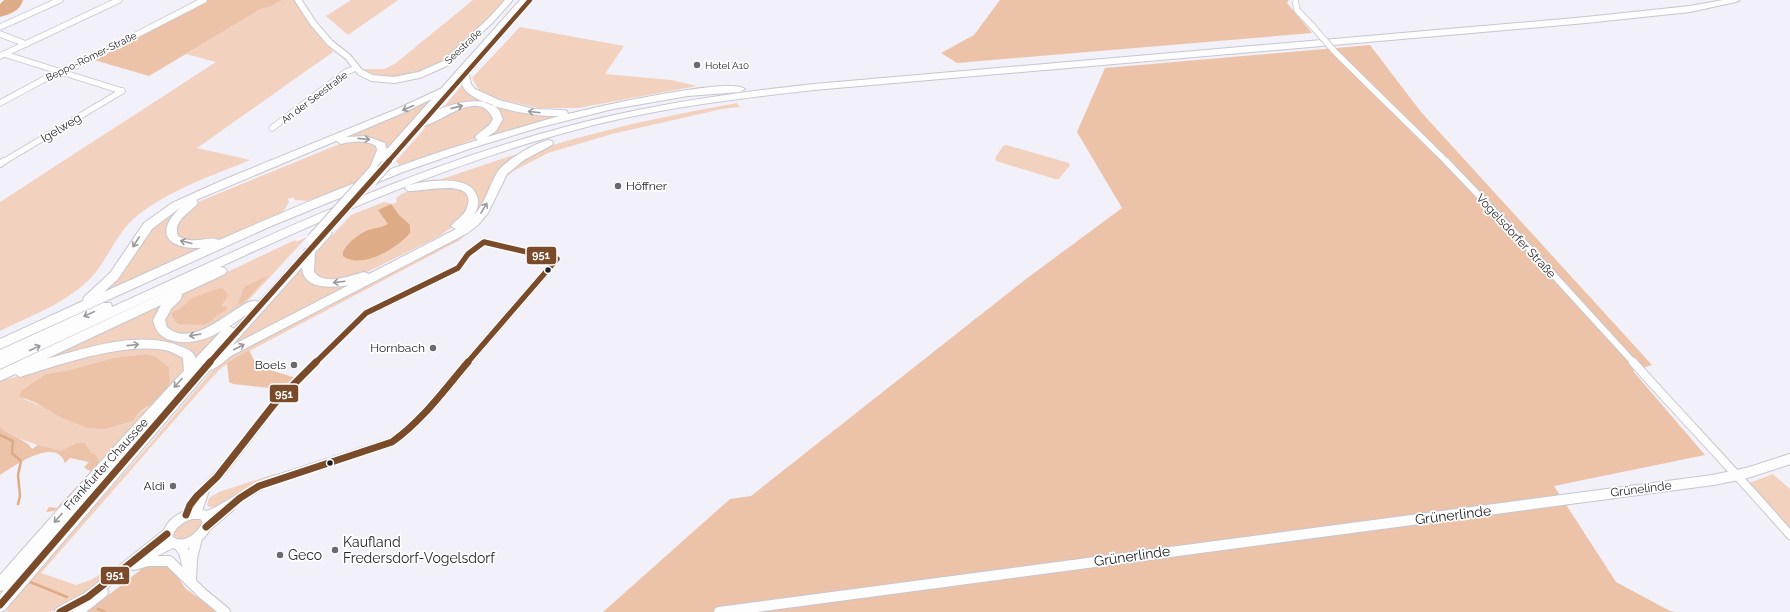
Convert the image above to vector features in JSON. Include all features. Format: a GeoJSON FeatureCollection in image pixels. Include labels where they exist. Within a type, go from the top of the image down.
{"type":"FeatureCollection","features":[{"type":"Feature","properties":{"kind":"highway"},"geometry":{"type":"LineString","coordinates":[[0,344],[238,236],[342,191],[464,146],[587,111],[672,94],[701,90],[745,88],[1179,48],[1566,16],[1641,9],[1703,0]]}},
{"type":"Feature","properties":{"kind":"highway"},"geometry":{"type":"LineString","coordinates":[[0,364],[294,228],[399,184],[467,160],[587,124],[651,110],[719,98],[814,87],[1593,19],[1690,9],[1736,0]]}},
{"type":"Feature","properties":{"kind":"highway"},"geometry":{"type":"LineString","coordinates":[[464,75],[468,87],[475,93],[515,109],[549,113],[587,111]]}},
{"type":"Feature","properties":{"kind":"highway"},"geometry":{"type":"LineString","coordinates":[[0,377],[189,286],[327,222],[410,188],[461,170],[548,143],[648,118],[814,87]]}},
{"type":"Feature","properties":{"kind":"highway"},"geometry":{"type":"LineString","coordinates":[[0,355],[323,207],[434,164],[494,144],[580,119],[681,98],[745,88]]}},
{"type":"Feature","properties":{"kind":"highway"},"geometry":{"type":"LineString","coordinates":[[65,315],[83,303],[114,276],[148,226],[176,205],[227,182],[407,108],[443,91]]}},
{"type":"Feature","properties":{"kind":"highway"},"geometry":{"type":"LineString","coordinates":[[422,124],[450,108],[461,105],[480,105],[494,110],[498,119],[493,129],[464,146]]}},
{"type":"Feature","properties":{"kind":"highway"},"geometry":{"type":"LineString","coordinates":[[238,236],[216,242],[189,244],[174,238],[171,228],[173,221],[178,215],[197,201],[335,143],[355,138],[362,138],[370,139],[381,145],[382,150],[374,170]]}},
{"type":"Feature","properties":{"kind":"highway"},"geometry":{"type":"LineString","coordinates":[[206,367],[227,353],[462,231],[474,222],[484,211],[503,172],[520,158],[548,143]]}},
{"type":"Feature","properties":{"kind":"highway"},"geometry":{"type":"LineString","coordinates":[[310,252],[308,265],[310,276],[322,282],[344,282],[358,278],[444,235],[461,223],[472,210],[474,204],[473,197],[470,192],[457,185],[436,184],[410,188]]}},
{"type":"Feature","properties":{"kind":"highway"},"geometry":{"type":"LineString","coordinates":[[189,286],[174,298],[161,313],[159,320],[161,329],[166,334],[187,337],[208,332],[222,326],[253,304]]}},
{"type":"Feature","properties":{"kind":"highway"},"geometry":{"type":"LineString","coordinates":[[0,377],[111,348],[136,345],[161,345],[181,349],[189,356],[190,371]]}},
{"type":"Feature","properties":{"kind":"main road"},"geometry":{"type":"LineString","coordinates":[[374,170],[524,0]]}},
{"type":"Feature","properties":{"kind":"main road"},"geometry":{"type":"LineString","coordinates":[[422,124],[530,0]]}},
{"type":"Feature","properties":{"kind":"main road","name":"Frankfurter Chaussee"},"geometry":{"type":"LineString","coordinates":[[0,605],[206,367],[327,233],[422,124]]}},
{"type":"Feature","properties":{"kind":"main road","name":"Frankfurter Chaussee"},"geometry":{"type":"LineString","coordinates":[[0,585],[102,468],[374,170]]}},
{"type":"Feature","properties":{"kind":"street"},"geometry":{"type":"LineString","coordinates":[[0,27],[60,0]]}},
{"type":"Feature","properties":{"kind":"street"},"geometry":{"type":"LineString","coordinates":[[2,55],[119,0]]}},
{"type":"Feature","properties":{"kind":"street","name":"Beppo-Römer-Straße"},"geometry":{"type":"LineString","coordinates":[[0,103],[60,72],[76,66],[204,0]]}},
{"type":"Feature","properties":{"kind":"street","name":"Seestraße"},"geometry":{"type":"LineString","coordinates":[[298,0],[313,23],[330,43],[348,57],[356,68],[368,77],[379,79],[406,78],[438,68],[452,57],[509,0]]}},
{"type":"Feature","properties":{"kind":"street","name":"Vogelsdorfer Straße"},"geometry":{"type":"LineString","coordinates":[[1295,0],[1294,4],[1297,10],[1336,53],[1455,170],[1516,234],[1737,475]]}},
{"type":"Feature","properties":{"kind":"street"},"geometry":{"type":"LineString","coordinates":[[0,34],[26,44]]}},
{"type":"Feature","properties":{"kind":"street"},"geometry":{"type":"LineString","coordinates":[[2,55],[60,72]]}},
{"type":"Feature","properties":{"kind":"street","name":"An der Seestraße"},"geometry":{"type":"LineString","coordinates":[[272,128],[346,72],[356,68]]}},
{"type":"Feature","properties":{"kind":"street","name":"Igelweg"},"geometry":{"type":"LineString","coordinates":[[0,164],[122,91],[60,72]]}},
{"type":"Feature","properties":{"kind":"street"},"geometry":{"type":"LineString","coordinates":[[172,541],[173,524],[186,515],[210,514],[265,483],[378,448],[397,439],[406,432],[427,410],[557,259]]}},
{"type":"Feature","properties":{"kind":"street"},"geometry":{"type":"LineString","coordinates":[[186,515],[190,505],[224,468],[262,420]]}},
{"type":"Feature","properties":{"kind":"street","name":"Grünelinde"},"geometry":{"type":"LineString","coordinates":[[1545,503],[1713,480],[1737,475],[1790,459]]}},
{"type":"Feature","properties":{"kind":"street"},"geometry":{"type":"LineString","coordinates":[[1737,475],[1790,535]]}},
{"type":"Feature","properties":{"kind":"street"},"geometry":{"type":"LineString","coordinates":[[206,527],[208,523],[201,514],[207,486]]}},
{"type":"Feature","properties":{"kind":"street"},"geometry":{"type":"LineString","coordinates":[[191,581],[192,558],[197,538],[206,527],[240,498]]}},
{"type":"Feature","properties":{"kind":"street","name":"Grünerlinde"},"geometry":{"type":"LineString","coordinates":[[718,612],[1290,535],[1545,503]]}},
{"type":"Feature","properties":{"kind":"street"},"geometry":{"type":"LineString","coordinates":[[78,612],[148,555],[172,541],[184,544],[197,538]]}},
{"type":"Feature","properties":{"kind":"street"},"geometry":{"type":"LineString","coordinates":[[172,541],[184,552],[191,581]]}},
{"type":"Feature","properties":{"kind":"street"},"geometry":{"type":"LineString","coordinates":[[60,612],[76,604],[172,541]]}},
{"type":"Feature","properties":{"kind":"street"},"geometry":{"type":"LineString","coordinates":[[134,565],[148,561],[169,561],[191,581],[204,596],[225,612]]}},
{"type":"Feature","properties":{"kind":"shaded area"},"geometry":{"type":"Polygon","coordinates":[[[4,0],[23,0],[20,7],[11,13],[0,17],[0,4],[4,0]]]}},
{"type":"Feature","properties":{"kind":"shaded area"},"geometry":{"type":"Polygon","coordinates":[[[208,0],[283,0],[270,7],[261,9],[149,76],[94,60],[208,0]]]}},
{"type":"Feature","properties":{"kind":"shaded area"},"geometry":{"type":"Polygon","coordinates":[[[283,0],[295,0],[333,52],[197,148],[250,160],[178,190],[151,206],[138,215],[126,227],[99,268],[79,289],[54,305],[0,331],[0,202],[216,62],[186,54],[261,9],[270,7],[283,0]]]}},
{"type":"Feature","properties":{"kind":"shaded area"},"geometry":{"type":"Polygon","coordinates":[[[351,0],[398,0],[348,35],[326,16],[351,0]]]}},
{"type":"Feature","properties":{"kind":"shaded area"},"geometry":{"type":"Polygon","coordinates":[[[473,0],[507,0],[468,40],[440,62],[424,71],[407,76],[388,77],[371,75],[362,69],[385,69],[396,63],[473,0]]]}},
{"type":"Feature","properties":{"kind":"shaded area"},"geometry":{"type":"Polygon","coordinates":[[[1000,0],[1289,0],[1287,3],[1312,33],[957,63],[941,53],[974,35],[1000,0]]]}},
{"type":"Feature","properties":{"kind":"shaded area"},"geometry":{"type":"Polygon","coordinates":[[[520,27],[624,46],[605,74],[671,80],[697,86],[578,108],[538,108],[499,99],[479,90],[472,78],[520,27]]]}},
{"type":"Feature","properties":{"kind":"shaded area"},"geometry":{"type":"Polygon","coordinates":[[[1370,45],[1421,112],[1652,365],[1633,371],[1705,455],[1554,486],[1616,582],[1670,611],[1676,612],[603,612],[730,499],[751,496],[1026,279],[1122,208],[1077,132],[1105,68],[1370,45]]]}},
{"type":"Feature","properties":{"kind":"shaded area"},"geometry":{"type":"Polygon","coordinates":[[[463,84],[496,104],[561,114],[572,114],[481,139],[499,125],[487,104],[442,109],[463,84]]]}},
{"type":"Feature","properties":{"kind":"shaded area"},"geometry":{"type":"Polygon","coordinates":[[[436,96],[386,153],[385,144],[373,138],[360,136],[334,142],[427,102],[436,96]]]}},
{"type":"Feature","properties":{"kind":"shaded area"},"geometry":{"type":"Polygon","coordinates":[[[737,103],[740,107],[722,109],[612,134],[548,153],[515,170],[507,176],[490,210],[460,240],[234,359],[220,369],[199,392],[41,573],[76,585],[91,580],[115,565],[115,570],[84,596],[66,607],[48,612],[7,612],[9,602],[143,452],[211,372],[236,352],[465,232],[514,164],[539,149],[632,124],[737,103]]]}},
{"type":"Feature","properties":{"kind":"shaded area"},"geometry":{"type":"Polygon","coordinates":[[[477,106],[488,109],[495,120],[481,135],[475,139],[400,166],[396,161],[432,120],[456,108],[477,106]]]}},
{"type":"Feature","properties":{"kind":"shaded area"},"geometry":{"type":"Polygon","coordinates":[[[347,141],[369,142],[377,146],[379,150],[372,163],[356,182],[308,201],[295,200],[293,197],[288,199],[289,202],[286,207],[279,214],[227,237],[204,242],[193,242],[183,239],[175,233],[179,218],[189,208],[198,202],[347,141]]]}},
{"type":"Feature","properties":{"kind":"shaded area"},"geometry":{"type":"Polygon","coordinates":[[[1006,145],[1069,163],[1070,165],[1059,179],[1055,179],[996,161],[995,158],[1003,146],[1006,145]]]}},
{"type":"Feature","properties":{"kind":"shaded area"},"geometry":{"type":"Polygon","coordinates":[[[526,151],[496,175],[477,213],[452,233],[471,216],[470,188],[424,185],[526,151]]]}},
{"type":"Feature","properties":{"kind":"shaded area"},"geometry":{"type":"Polygon","coordinates":[[[454,187],[466,192],[471,203],[470,208],[455,225],[438,237],[369,271],[349,279],[323,280],[312,273],[313,259],[317,252],[351,215],[384,202],[393,204],[397,202],[396,199],[400,195],[414,189],[454,187]]]}},
{"type":"Feature","properties":{"kind":"shaded area"},"geometry":{"type":"Polygon","coordinates":[[[196,197],[172,220],[166,233],[169,239],[179,244],[207,246],[95,298],[157,221],[196,197]]]}},
{"type":"Feature","properties":{"kind":"shaded area"},"geometry":{"type":"Polygon","coordinates":[[[391,204],[399,215],[410,225],[410,233],[388,251],[369,259],[351,260],[343,256],[347,245],[359,235],[366,231],[388,224],[378,210],[391,204]]]}},
{"type":"Feature","properties":{"kind":"shaded area"},"geometry":{"type":"Polygon","coordinates":[[[307,237],[243,306],[198,333],[174,334],[163,324],[168,309],[179,297],[189,290],[295,240],[296,242],[307,237]]]}},
{"type":"Feature","properties":{"kind":"shaded area"},"geometry":{"type":"Polygon","coordinates":[[[306,261],[310,281],[365,279],[225,351],[306,261]]]}},
{"type":"Feature","properties":{"kind":"shaded area"},"geometry":{"type":"Polygon","coordinates":[[[268,276],[242,304],[238,303],[242,290],[246,286],[268,276]]]}},
{"type":"Feature","properties":{"kind":"shaded area"},"geometry":{"type":"Polygon","coordinates":[[[220,288],[224,289],[228,296],[221,306],[227,307],[225,311],[210,322],[204,325],[178,324],[172,316],[172,312],[180,309],[192,298],[220,288]]]}},
{"type":"Feature","properties":{"kind":"shaded area"},"geometry":{"type":"Polygon","coordinates":[[[173,296],[160,307],[153,321],[158,331],[163,335],[169,338],[177,339],[226,327],[197,359],[193,353],[182,346],[169,342],[148,341],[8,374],[173,296]]]}},
{"type":"Feature","properties":{"kind":"shaded area"},"geometry":{"type":"Polygon","coordinates":[[[143,347],[172,350],[184,360],[185,366],[182,373],[105,462],[98,462],[30,443],[7,432],[0,426],[0,381],[106,352],[143,347]],[[145,354],[113,358],[69,370],[46,374],[24,399],[45,408],[106,429],[133,421],[139,412],[145,409],[170,383],[169,367],[155,356],[145,354]]]}},
{"type":"Feature","properties":{"kind":"shaded area"},"geometry":{"type":"Polygon","coordinates":[[[249,350],[257,366],[296,378],[269,408],[266,409],[281,389],[233,384],[229,382],[227,363],[249,350]]]}},
{"type":"Feature","properties":{"kind":"shaded area"},"geometry":{"type":"Polygon","coordinates":[[[145,354],[155,356],[169,367],[170,383],[153,403],[139,412],[133,421],[106,429],[88,428],[62,418],[36,403],[19,396],[23,390],[46,374],[69,370],[113,358],[145,354]]]}},
{"type":"Feature","properties":{"kind":"shaded area"},"geometry":{"type":"Polygon","coordinates":[[[0,426],[26,443],[32,449],[38,445],[61,451],[77,443],[84,443],[92,453],[96,455],[100,464],[60,507],[54,511],[46,512],[49,507],[57,508],[91,471],[84,467],[89,462],[70,458],[65,463],[60,455],[53,452],[44,453],[24,460],[0,475],[0,426]]]}},
{"type":"Feature","properties":{"kind":"shaded area"},"geometry":{"type":"Polygon","coordinates":[[[275,474],[274,477],[216,507],[209,507],[207,505],[209,498],[219,492],[275,474]]]}},
{"type":"Feature","properties":{"kind":"shaded area"},"geometry":{"type":"Polygon","coordinates":[[[1773,474],[1790,489],[1790,530],[1749,483],[1773,474]]]}},
{"type":"Feature","properties":{"kind":"shaded area"},"geometry":{"type":"Polygon","coordinates":[[[196,518],[201,521],[201,524],[194,535],[180,539],[174,536],[174,530],[183,520],[196,518]]]}},
{"type":"Feature","properties":{"kind":"shaded area"},"geometry":{"type":"Polygon","coordinates":[[[153,565],[170,566],[186,589],[219,612],[87,612],[143,568],[153,565]]]}},
{"type":"Feature","properties":{"kind":"waterway"},"geometry":{"type":"LineString","coordinates":[[0,435],[13,441],[12,453],[21,461],[18,475],[20,496],[18,504]]}},
{"type":"Feature","properties":{"kind":"waterway"},"geometry":{"type":"LineString","coordinates":[[30,582],[67,597]]}},
{"type":"Feature","properties":{"kind":"waterway"},"geometry":{"type":"LineString","coordinates":[[98,609],[105,612]]}},
{"type":"Feature","properties":{"kind":"transit line","name":"951"},"geometry":{"type":"LineString","coordinates":[[0,605],[206,367],[327,233],[530,0]]}},
{"type":"Feature","properties":{"kind":"transit line","name":"951"},"geometry":{"type":"LineString","coordinates":[[186,515],[190,505],[197,496],[217,477],[275,403],[366,313],[458,268],[468,254],[484,242],[557,259],[427,410],[406,432],[392,442],[259,486],[240,498],[206,527]]}},
{"type":"Feature","properties":{"kind":"transit line","name":"951"},"geometry":{"type":"LineString","coordinates":[[60,612],[88,597],[167,534]]}},
{"type":"Feature","properties":{"kind":"place","name":"Hotel A10"},"geometry":{"type":"Point","coordinates":[697,65]}},
{"type":"Feature","properties":{"kind":"place","name":"Höffner"},"geometry":{"type":"Point","coordinates":[618,186]}},
{"type":"Feature","properties":{"kind":"place","name":"Hornbach"},"geometry":{"type":"Point","coordinates":[433,348]}},
{"type":"Feature","properties":{"kind":"place","name":"Boels"},"geometry":{"type":"Point","coordinates":[294,365]}},
{"type":"Feature","properties":{"kind":"place","name":"Aldi"},"geometry":{"type":"Point","coordinates":[173,486]}},
{"type":"Feature","properties":{"kind":"place","name":"Kaufland Fredersdorf-Vogelsdorf"},"geometry":{"type":"Point","coordinates":[335,550]}},
{"type":"Feature","properties":{"kind":"place","name":"Geco"},"geometry":{"type":"Point","coordinates":[280,555]}}]}
